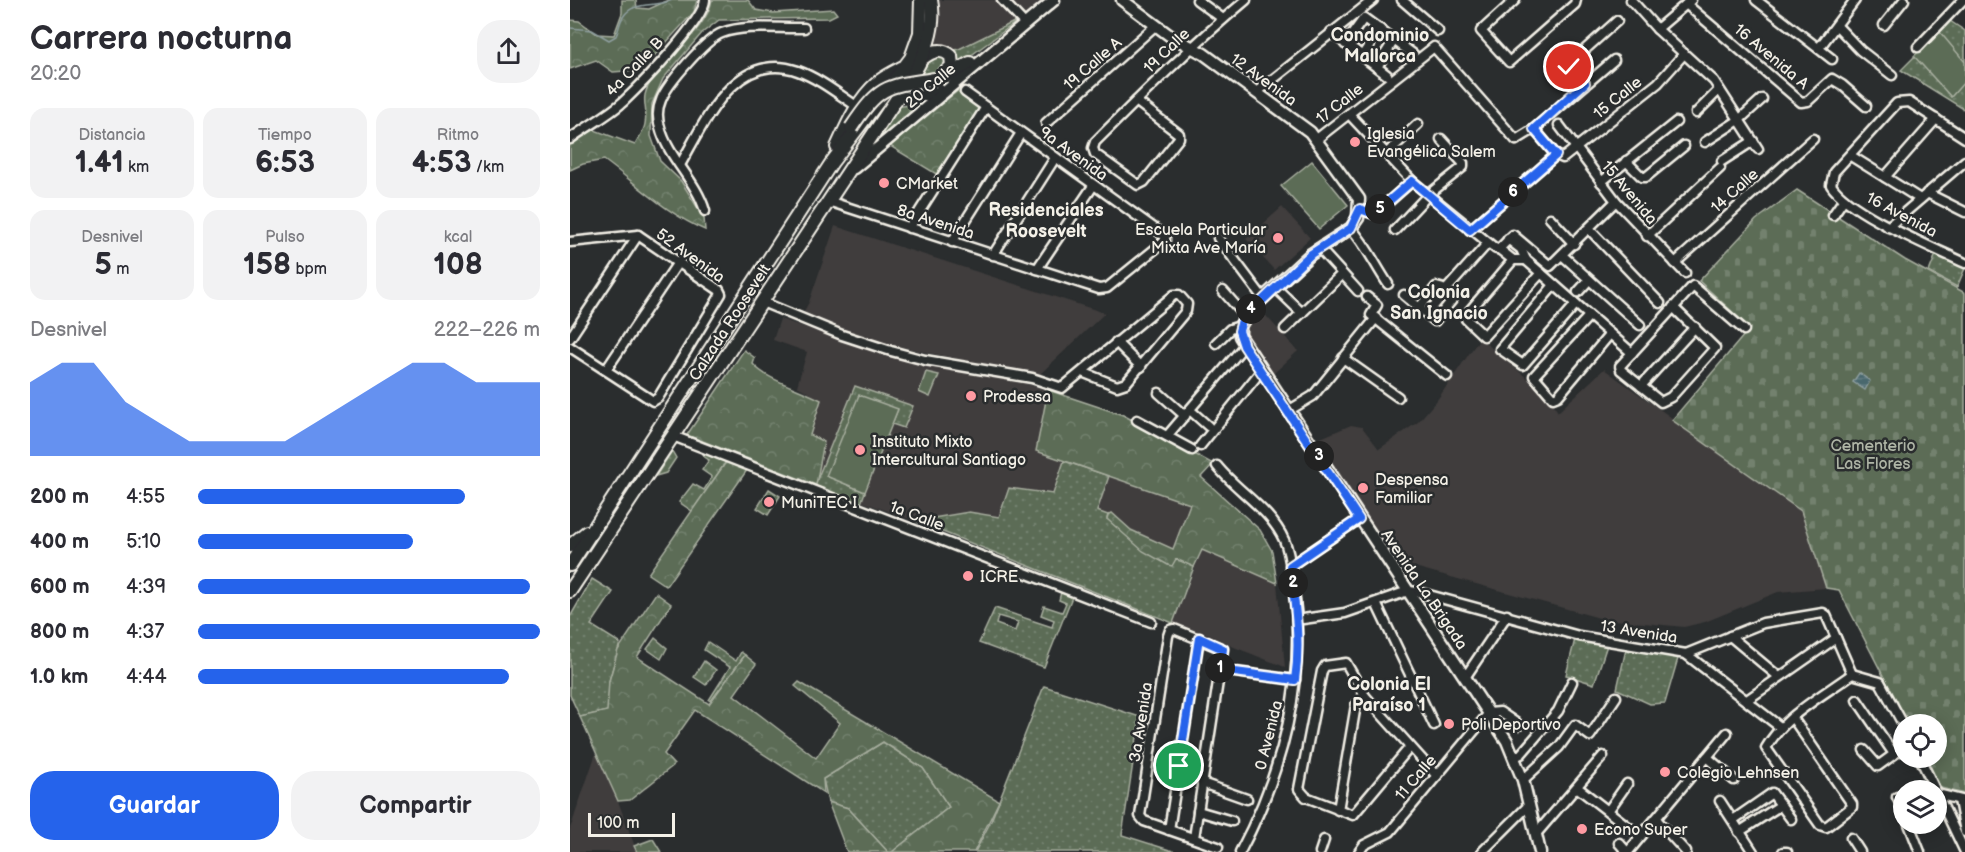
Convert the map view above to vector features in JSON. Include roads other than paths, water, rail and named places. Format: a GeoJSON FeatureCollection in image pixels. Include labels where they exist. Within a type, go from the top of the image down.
{"type":"FeatureCollection","features":[{"type":"Feature","properties":{"kind":"highway"},"geometry":{"type":"LineString","coordinates":[[910,69],[920,33],[921,0]]}},
{"type":"Feature","properties":{"kind":"highway"},"geometry":{"type":"LineString","coordinates":[[923,58],[932,21],[931,0]]}},
{"type":"Feature","properties":{"kind":"highway"},"geometry":{"type":"LineString","coordinates":[[832,162],[837,147],[858,107],[877,83],[910,69],[923,58],[937,51],[946,52],[951,56],[952,66],[937,79]]}},
{"type":"Feature","properties":{"kind":"highway"},"geometry":{"type":"LineString","coordinates":[[837,147],[869,101],[886,88],[937,79],[970,63]]}},
{"type":"Feature","properties":{"kind":"highway","name":"Calzada Roosevelt"},"geometry":{"type":"LineString","coordinates":[[570,565],[832,162],[910,69]]}},
{"type":"Feature","properties":{"kind":"highway","name":"Calzada Roosevelt"},"geometry":{"type":"LineString","coordinates":[[570,591],[846,174],[910,69]]}},
{"type":"Feature","properties":{"kind":"highway"},"geometry":{"type":"LineString","coordinates":[[698,398],[687,405],[683,401],[764,276],[771,257]]}},
{"type":"Feature","properties":{"kind":"highway"},"geometry":{"type":"LineString","coordinates":[[570,546],[597,524]]}},
{"type":"Feature","properties":{"kind":"main road","name":"20 Calle"},"geometry":{"type":"LineString","coordinates":[[910,69],[912,91],[917,96],[929,96],[1054,0]]}},
{"type":"Feature","properties":{"kind":"main road","name":"12 Avenida"},"geometry":{"type":"LineString","coordinates":[[1122,0],[1257,92],[1317,138],[1355,191],[1360,209]]}},
{"type":"Feature","properties":{"kind":"main road","name":"20 Calle"},"geometry":{"type":"LineString","coordinates":[[846,174],[1027,19]]}},
{"type":"Feature","properties":{"kind":"main road"},"geometry":{"type":"LineString","coordinates":[[1242,321],[1263,298],[1319,248],[1351,228],[1360,209]]}},
{"type":"Feature","properties":{"kind":"main road","name":"Avenida La Brigada"},"geometry":{"type":"LineString","coordinates":[[1242,321],[1240,336],[1244,346],[1466,676],[1515,757],[1530,805],[1540,852]]}},
{"type":"Feature","properties":{"kind":"street","name":"4a Calle B"},"geometry":{"type":"LineString","coordinates":[[570,139],[623,103],[705,9],[705,0]]}},
{"type":"Feature","properties":{"kind":"street"},"geometry":{"type":"LineString","coordinates":[[1002,0],[1027,19]]}},
{"type":"Feature","properties":{"kind":"street"},"geometry":{"type":"LineString","coordinates":[[1197,0],[1223,19]]}},
{"type":"Feature","properties":{"kind":"street","name":"19 Calle"},"geometry":{"type":"LineString","coordinates":[[1136,101],[1179,134],[1179,138],[1144,182],[1138,185],[1133,184],[1095,154],[1093,148],[1136,101],[1191,46],[1246,0]]}},
{"type":"Feature","properties":{"kind":"street"},"geometry":{"type":"LineString","coordinates":[[1257,92],[1373,0]]}},
{"type":"Feature","properties":{"kind":"street"},"geometry":{"type":"LineString","coordinates":[[1402,0],[1438,31]]}},
{"type":"Feature","properties":{"kind":"street"},"geometry":{"type":"LineString","coordinates":[[1515,0],[1481,31],[1509,62],[1575,4],[1576,0]]}},
{"type":"Feature","properties":{"kind":"street"},"geometry":{"type":"LineString","coordinates":[[1630,0],[1657,29],[1714,81],[1755,145],[1721,164],[1647,236]]}},
{"type":"Feature","properties":{"kind":"street"},"geometry":{"type":"LineString","coordinates":[[1756,0],[1768,4],[1832,58]]}},
{"type":"Feature","properties":{"kind":"street"},"geometry":{"type":"LineString","coordinates":[[1819,48],[1838,26],[1855,0]]}},
{"type":"Feature","properties":{"kind":"street"},"geometry":{"type":"LineString","coordinates":[[1884,24],[1904,0]]}},
{"type":"Feature","properties":{"kind":"street"},"geometry":{"type":"LineString","coordinates":[[1918,47],[1964,0]]}},
{"type":"Feature","properties":{"kind":"street"},"geometry":{"type":"LineString","coordinates":[[1657,29],[1689,2]]}},
{"type":"Feature","properties":{"kind":"street","name":"16 Avenida A"},"geometry":{"type":"LineString","coordinates":[[1689,2],[1801,102],[1808,101],[1832,79],[1866,106]]}},
{"type":"Feature","properties":{"kind":"street"},"geometry":{"type":"LineString","coordinates":[[1345,44],[1364,18],[1413,54]]}},
{"type":"Feature","properties":{"kind":"street"},"geometry":{"type":"LineString","coordinates":[[1585,83],[1569,67],[1617,21]]}},
{"type":"Feature","properties":{"kind":"street","name":"19 Calle A"},"geometry":{"type":"LineString","coordinates":[[1046,123],[1156,25]]}},
{"type":"Feature","properties":{"kind":"street"},"geometry":{"type":"LineString","coordinates":[[1838,26],[1860,50],[1892,75]]}},
{"type":"Feature","properties":{"kind":"street"},"geometry":{"type":"LineString","coordinates":[[705,211],[701,196],[668,146],[660,127],[657,112],[667,89],[700,51],[723,33],[748,28],[804,28]]}},
{"type":"Feature","properties":{"kind":"street"},"geometry":{"type":"LineString","coordinates":[[1362,56],[1380,29]]}},
{"type":"Feature","properties":{"kind":"street"},"geometry":{"type":"LineString","coordinates":[[1331,32],[1387,75]]}},
{"type":"Feature","properties":{"kind":"street"},"geometry":{"type":"LineString","coordinates":[[1377,67],[1394,40]]}},
{"type":"Feature","properties":{"kind":"street","name":"17 Calle"},"geometry":{"type":"LineString","coordinates":[[1317,138],[1435,47],[1512,139],[1519,139],[1534,129]]}},
{"type":"Feature","properties":{"kind":"street","name":"15 Calle"},"geometry":{"type":"LineString","coordinates":[[1470,230],[1560,157],[1576,149],[1662,80],[1684,54]]}},
{"type":"Feature","properties":{"kind":"street"},"geometry":{"type":"LineString","coordinates":[[1560,157],[1534,129],[1614,60]]}},
{"type":"Feature","properties":{"kind":"street"},"geometry":{"type":"LineString","coordinates":[[680,165],[724,92],[737,80],[765,68],[797,71],[858,107]]}},
{"type":"Feature","properties":{"kind":"street"},"geometry":{"type":"LineString","coordinates":[[1696,113],[1719,90]]}},
{"type":"Feature","properties":{"kind":"street","name":"9a Avenida"},"geometry":{"type":"LineString","coordinates":[[965,92],[1166,239],[1103,290]]}},
{"type":"Feature","properties":{"kind":"street"},"geometry":{"type":"LineString","coordinates":[[1705,142],[1739,120],[1762,99]]}},
{"type":"Feature","properties":{"kind":"street"},"geometry":{"type":"LineString","coordinates":[[1965,138],[1904,101],[1898,103],[1851,156],[1885,177],[1965,212]]}},
{"type":"Feature","properties":{"kind":"street"},"geometry":{"type":"LineString","coordinates":[[909,228],[986,107]]}},
{"type":"Feature","properties":{"kind":"street"},"geometry":{"type":"LineString","coordinates":[[1349,114],[1412,181],[1470,230],[1513,260],[1526,260]]}},
{"type":"Feature","properties":{"kind":"street"},"geometry":{"type":"LineString","coordinates":[[1885,177],[1936,120]]}},
{"type":"Feature","properties":{"kind":"street"},"geometry":{"type":"LineString","coordinates":[[1601,182],[1676,122]]}},
{"type":"Feature","properties":{"kind":"street"},"geometry":{"type":"LineString","coordinates":[[1386,154],[1418,124]]}},
{"type":"Feature","properties":{"kind":"street","name":"15 Avenida"},"geometry":{"type":"LineString","coordinates":[[1558,125],[1616,201],[1647,236],[1685,273]]}},
{"type":"Feature","properties":{"kind":"street"},"geometry":{"type":"LineString","coordinates":[[952,242],[1020,133]]}},
{"type":"Feature","properties":{"kind":"street"},"geometry":{"type":"LineString","coordinates":[[1395,230],[1428,195],[1463,167],[1463,163],[1441,139]]}},
{"type":"Feature","properties":{"kind":"street","name":"14 Calle"},"geometry":{"type":"LineString","coordinates":[[1675,263],[1813,139]]}},
{"type":"Feature","properties":{"kind":"street"},"geometry":{"type":"LineString","coordinates":[[1626,161],[1642,177],[1646,177],[1684,146]]}},
{"type":"Feature","properties":{"kind":"street","name":"16 Avenida"},"geometry":{"type":"LineString","coordinates":[[1851,156],[1834,172],[1831,185],[1844,199],[1888,227],[1965,263]]}},
{"type":"Feature","properties":{"kind":"street"},"geometry":{"type":"LineString","coordinates":[[993,255],[1056,158]]}},
{"type":"Feature","properties":{"kind":"street"},"geometry":{"type":"LineString","coordinates":[[1888,227],[1965,161]]}},
{"type":"Feature","properties":{"kind":"street"},"geometry":{"type":"LineString","coordinates":[[1360,209],[1374,214],[1412,181]]}},
{"type":"Feature","properties":{"kind":"street"},"geometry":{"type":"LineString","coordinates":[[1038,269],[1093,186]]}},
{"type":"Feature","properties":{"kind":"street"},"geometry":{"type":"LineString","coordinates":[[1833,215],[1844,199]]}},
{"type":"Feature","properties":{"kind":"street","name":"8a Avenida"},"geometry":{"type":"LineString","coordinates":[[828,201],[1103,290]]}},
{"type":"Feature","properties":{"kind":"street"},"geometry":{"type":"LineString","coordinates":[[1510,237],[1548,266],[1574,244],[1616,201]]}},
{"type":"Feature","properties":{"kind":"street"},"geometry":{"type":"LineString","coordinates":[[1550,218],[1574,244]]}},
{"type":"Feature","properties":{"kind":"street"},"geometry":{"type":"LineString","coordinates":[[1351,228],[1372,254],[1376,266],[1388,284]]}},
{"type":"Feature","properties":{"kind":"street"},"geometry":{"type":"LineString","coordinates":[[1588,229],[1660,303]]}},
{"type":"Feature","properties":{"kind":"street"},"geometry":{"type":"LineString","coordinates":[[570,338],[638,235]]}},
{"type":"Feature","properties":{"kind":"street","name":"52 Avenida"},"geometry":{"type":"LineString","coordinates":[[574,241],[638,235],[719,290],[720,298],[658,398],[647,399],[606,370]]}},
{"type":"Feature","properties":{"kind":"street"},"geometry":{"type":"LineString","coordinates":[[1446,290],[1494,247],[1510,237]]}},
{"type":"Feature","properties":{"kind":"street"},"geometry":{"type":"LineString","coordinates":[[1510,237],[1521,249],[1526,260],[1632,353]]}},
{"type":"Feature","properties":{"kind":"street"},"geometry":{"type":"LineString","coordinates":[[1218,238],[1263,298]]}},
{"type":"Feature","properties":{"kind":"street"},"geometry":{"type":"LineString","coordinates":[[570,252],[574,241]]}},
{"type":"Feature","properties":{"kind":"street"},"geometry":{"type":"LineString","coordinates":[[1319,248],[1358,291]]}},
{"type":"Feature","properties":{"kind":"street"},"geometry":{"type":"LineString","coordinates":[[1562,255],[1640,325]]}},
{"type":"Feature","properties":{"kind":"street"},"geometry":{"type":"LineString","coordinates":[[1513,260],[1466,315],[1466,319],[1484,336],[1541,273]]}},
{"type":"Feature","properties":{"kind":"street"},"geometry":{"type":"LineString","coordinates":[[570,347],[606,370],[679,261]]}},
{"type":"Feature","properties":{"kind":"street"},"geometry":{"type":"LineString","coordinates":[[1286,329],[1342,274]]}},
{"type":"Feature","properties":{"kind":"street"},"geometry":{"type":"LineString","coordinates":[[1578,292],[1589,280]]}},
{"type":"Feature","properties":{"kind":"street"},"geometry":{"type":"LineString","coordinates":[[1554,285],[1500,349],[1523,365],[1576,304]]}},
{"type":"Feature","properties":{"kind":"street"},"geometry":{"type":"LineString","coordinates":[[1673,307],[1715,348],[1671,397],[1665,401],[1659,401],[1621,370],[1620,366],[1673,307],[1693,286],[1744,330]]}},
{"type":"Feature","properties":{"kind":"street"},"geometry":{"type":"LineString","coordinates":[[1275,287],[1302,314]]}},
{"type":"Feature","properties":{"kind":"street"},"geometry":{"type":"LineString","coordinates":[[1404,295],[1419,308],[1435,321],[1452,300],[1446,290],[1436,287],[1419,308]]}},
{"type":"Feature","properties":{"kind":"street"},"geometry":{"type":"LineString","coordinates":[[1216,343],[1242,321],[1223,291]]}},
{"type":"Feature","properties":{"kind":"street"},"geometry":{"type":"LineString","coordinates":[[762,302],[842,334],[926,360],[1002,372],[1062,388],[1174,295],[1183,298],[1187,303],[1186,311],[1122,386],[1082,372]]}},
{"type":"Feature","properties":{"kind":"street"},"geometry":{"type":"LineString","coordinates":[[1367,297],[1377,305],[1371,314],[1447,375]]}},
{"type":"Feature","properties":{"kind":"street"},"geometry":{"type":"LineString","coordinates":[[1589,316],[1534,376],[1535,380],[1553,398],[1558,396],[1611,334]]}},
{"type":"Feature","properties":{"kind":"street"},"geometry":{"type":"LineString","coordinates":[[1288,411],[1313,396],[1376,318]]}},
{"type":"Feature","properties":{"kind":"street"},"geometry":{"type":"LineString","coordinates":[[1641,386],[1695,327]]}},
{"type":"Feature","properties":{"kind":"street"},"geometry":{"type":"LineString","coordinates":[[1116,342],[1141,366]]}},
{"type":"Feature","properties":{"kind":"street"},"geometry":{"type":"LineString","coordinates":[[1167,436],[1244,346]]}},
{"type":"Feature","properties":{"kind":"street"},"geometry":{"type":"LineString","coordinates":[[1343,358],[1398,397]]}},
{"type":"Feature","properties":{"kind":"street"},"geometry":{"type":"LineString","coordinates":[[1137,420],[1196,448],[1261,370]]}},
{"type":"Feature","properties":{"kind":"street"},"geometry":{"type":"LineString","coordinates":[[1159,393],[1208,426]]}},
{"type":"Feature","properties":{"kind":"street","name":"1a Calle"},"geometry":{"type":"LineString","coordinates":[[673,436],[930,539],[1151,622]]}},
{"type":"Feature","properties":{"kind":"street","name":"0 Avenida"},"geometry":{"type":"LineString","coordinates":[[1217,466],[1275,524],[1285,540],[1298,623],[1298,660],[1288,724],[1270,787],[1240,852]]}},
{"type":"Feature","properties":{"kind":"street"},"geometry":{"type":"LineString","coordinates":[[1290,566],[1359,519]]}},
{"type":"Feature","properties":{"kind":"street"},"geometry":{"type":"LineString","coordinates":[[1303,619],[1345,613],[1408,591],[1462,602],[1507,615],[1466,676]]}},
{"type":"Feature","properties":{"kind":"street"},"geometry":{"type":"LineString","coordinates":[[1376,603],[1434,725]]}},
{"type":"Feature","properties":{"kind":"street"},"geometry":{"type":"LineString","coordinates":[[1686,654],[1775,620],[1823,613],[1852,674]]}},
{"type":"Feature","properties":{"kind":"street","name":"13 Avenida"},"geometry":{"type":"LineString","coordinates":[[1507,615],[1591,639],[1686,654],[1780,727]]}},
{"type":"Feature","properties":{"kind":"street","name":"3a Avenida"},"geometry":{"type":"LineString","coordinates":[[1169,830],[1141,819],[1170,630],[1174,629],[1199,638]]}},
{"type":"Feature","properties":{"kind":"street"},"geometry":{"type":"LineString","coordinates":[[1730,636],[1779,677]]}},
{"type":"Feature","properties":{"kind":"street"},"geometry":{"type":"LineString","coordinates":[[1194,838],[1223,649],[1199,638],[1169,830],[1218,847]]}},
{"type":"Feature","properties":{"kind":"street"},"geometry":{"type":"LineString","coordinates":[[1747,700],[1836,638]]}},
{"type":"Feature","properties":{"kind":"street"},"geometry":{"type":"LineString","coordinates":[[1410,747],[1353,815],[1301,794],[1299,789],[1323,668],[1347,663],[1365,696],[1437,776]]}},
{"type":"Feature","properties":{"kind":"street"},"geometry":{"type":"LineString","coordinates":[[1220,670],[1295,680]]}},
{"type":"Feature","properties":{"kind":"street"},"geometry":{"type":"LineString","coordinates":[[1792,717],[1852,804],[1852,807],[1826,827],[1820,825],[1766,749],[1780,727],[1792,717],[1852,674]]}},
{"type":"Feature","properties":{"kind":"street"},"geometry":{"type":"LineString","coordinates":[[1852,674],[1880,682],[1897,714]]}},
{"type":"Feature","properties":{"kind":"street"},"geometry":{"type":"LineString","coordinates":[[1515,757],[1521,754],[1558,711],[1572,681]]}},
{"type":"Feature","properties":{"kind":"street"},"geometry":{"type":"LineString","coordinates":[[1338,810],[1356,705],[1365,696]]}},
{"type":"Feature","properties":{"kind":"street"},"geometry":{"type":"LineString","coordinates":[[1523,780],[1559,747],[1575,725],[1590,736],[1616,697]]}},
{"type":"Feature","properties":{"kind":"street"},"geometry":{"type":"LineString","coordinates":[[1857,700],[1893,753]]}},
{"type":"Feature","properties":{"kind":"street"},"geometry":{"type":"LineString","coordinates":[[1490,713],[1500,712],[1519,725]]}},
{"type":"Feature","properties":{"kind":"street","name":"11 Calle"},"geometry":{"type":"LineString","coordinates":[[1359,852],[1364,845],[1390,832],[1490,713]]}},
{"type":"Feature","properties":{"kind":"street"},"geometry":{"type":"LineString","coordinates":[[1619,843],[1627,852],[1727,733]]}},
{"type":"Feature","properties":{"kind":"street"},"geometry":{"type":"LineString","coordinates":[[1864,750],[1878,766],[1893,755]]}},
{"type":"Feature","properties":{"kind":"street"},"geometry":{"type":"LineString","coordinates":[[1536,834],[1578,788],[1603,756]]}},
{"type":"Feature","properties":{"kind":"street"},"geometry":{"type":"LineString","coordinates":[[1707,757],[1734,780]]}},
{"type":"Feature","properties":{"kind":"street"},"geometry":{"type":"LineString","coordinates":[[1202,783],[1247,799]]}},
{"type":"Feature","properties":{"kind":"street"},"geometry":{"type":"LineString","coordinates":[[1608,811],[1627,784]]}},
{"type":"Feature","properties":{"kind":"street"},"geometry":{"type":"LineString","coordinates":[[1578,788],[1640,836]]}},
{"type":"Feature","properties":{"kind":"street"},"geometry":{"type":"LineString","coordinates":[[1733,820],[1773,794],[1791,819]]}},
{"type":"Feature","properties":{"kind":"street"},"geometry":{"type":"LineString","coordinates":[[1947,797],[1962,801],[1965,832]]}},
{"type":"Feature","properties":{"kind":"street"},"geometry":{"type":"LineString","coordinates":[[1720,801],[1753,852]]}},
{"type":"Feature","properties":{"kind":"street"},"geometry":{"type":"LineString","coordinates":[[1740,832],[1780,804]]}},
{"type":"Feature","properties":{"kind":"street"},"geometry":{"type":"LineString","coordinates":[[1482,852],[1530,805]]}},
{"type":"Feature","properties":{"kind":"street"},"geometry":{"type":"LineString","coordinates":[[1198,811],[1232,821]]}},
{"type":"Feature","properties":{"kind":"street"},"geometry":{"type":"LineString","coordinates":[[1947,815],[1965,852]]}},
{"type":"Feature","properties":{"kind":"street"},"geometry":{"type":"LineString","coordinates":[[1656,819],[1686,852]]}},
{"type":"Feature","properties":{"kind":"street"},"geometry":{"type":"LineString","coordinates":[[1913,834],[1920,852]]}},
{"type":"Feature","properties":{"kind":"street"},"geometry":{"type":"LineString","coordinates":[[1851,838],[1860,852]]}},
{"type":"Feature","properties":{"kind":"street"},"geometry":{"type":"LineString","coordinates":[[1320,852],[1324,840]]}},
{"type":"Feature","properties":{"kind":"water"},"geometry":{"type":"Polygon","coordinates":[[[1859,373],[1870,381],[1865,390],[1853,382],[1859,373]]]}},
{"type":"Feature","properties":{"kind":"waterway"},"geometry":{"type":"LineString","coordinates":[[570,28],[592,30],[609,40],[616,36],[623,17],[633,8],[672,0]]}},
{"type":"Feature","properties":{"kind":"place","name":"Iglesia Evangélica Salem"},"geometry":{"type":"Point","coordinates":[1355,142]}},
{"type":"Feature","properties":{"kind":"place","name":"CMarket"},"geometry":{"type":"Point","coordinates":[884,183]}},
{"type":"Feature","properties":{"kind":"place","name":"Escuela Particular Mixta Ave María"},"geometry":{"type":"Point","coordinates":[1278,238]}},
{"type":"Feature","properties":{"kind":"place","name":"Prodessa"},"geometry":{"type":"Point","coordinates":[971,396]}},
{"type":"Feature","properties":{"kind":"place","name":"Instituto Mixto Intercultural Santiago"},"geometry":{"type":"Point","coordinates":[860,450]}},
{"type":"Feature","properties":{"kind":"place","name":"Despensa Familiar"},"geometry":{"type":"Point","coordinates":[1363,488]}},
{"type":"Feature","properties":{"kind":"place","name":"MuniTEC I"},"geometry":{"type":"Point","coordinates":[769,502]}},
{"type":"Feature","properties":{"kind":"place","name":"ICRE"},"geometry":{"type":"Point","coordinates":[968,576]}},
{"type":"Feature","properties":{"kind":"place","name":"Poli Deportivo"},"geometry":{"type":"Point","coordinates":[1449,724]}},
{"type":"Feature","properties":{"kind":"place","name":"Colegio Lehnsen"},"geometry":{"type":"Point","coordinates":[1665,772]}},
{"type":"Feature","properties":{"kind":"place","name":"Econo Super"},"geometry":{"type":"Point","coordinates":[1582,829]}},
{"type":"Feature","properties":{"kind":"district","name":"Condominio Mallorca"},"geometry":{"type":"Point","coordinates":[1380,45]}},
{"type":"Feature","properties":{"kind":"district","name":"Residenciales Roosevelt"},"geometry":{"type":"Point","coordinates":[1046,220]}},
{"type":"Feature","properties":{"kind":"district","name":"Colonia San Ignacio"},"geometry":{"type":"Point","coordinates":[1439,302]}},
{"type":"Feature","properties":{"kind":"district","name":"Colonia El Paraíso 1"},"geometry":{"type":"Point","coordinates":[1389,694]}},
{"type":"Feature","properties":{"kind":"park label","name":"Cementerio Las Flores"},"geometry":{"type":"Point","coordinates":[1873,454]}}]}
